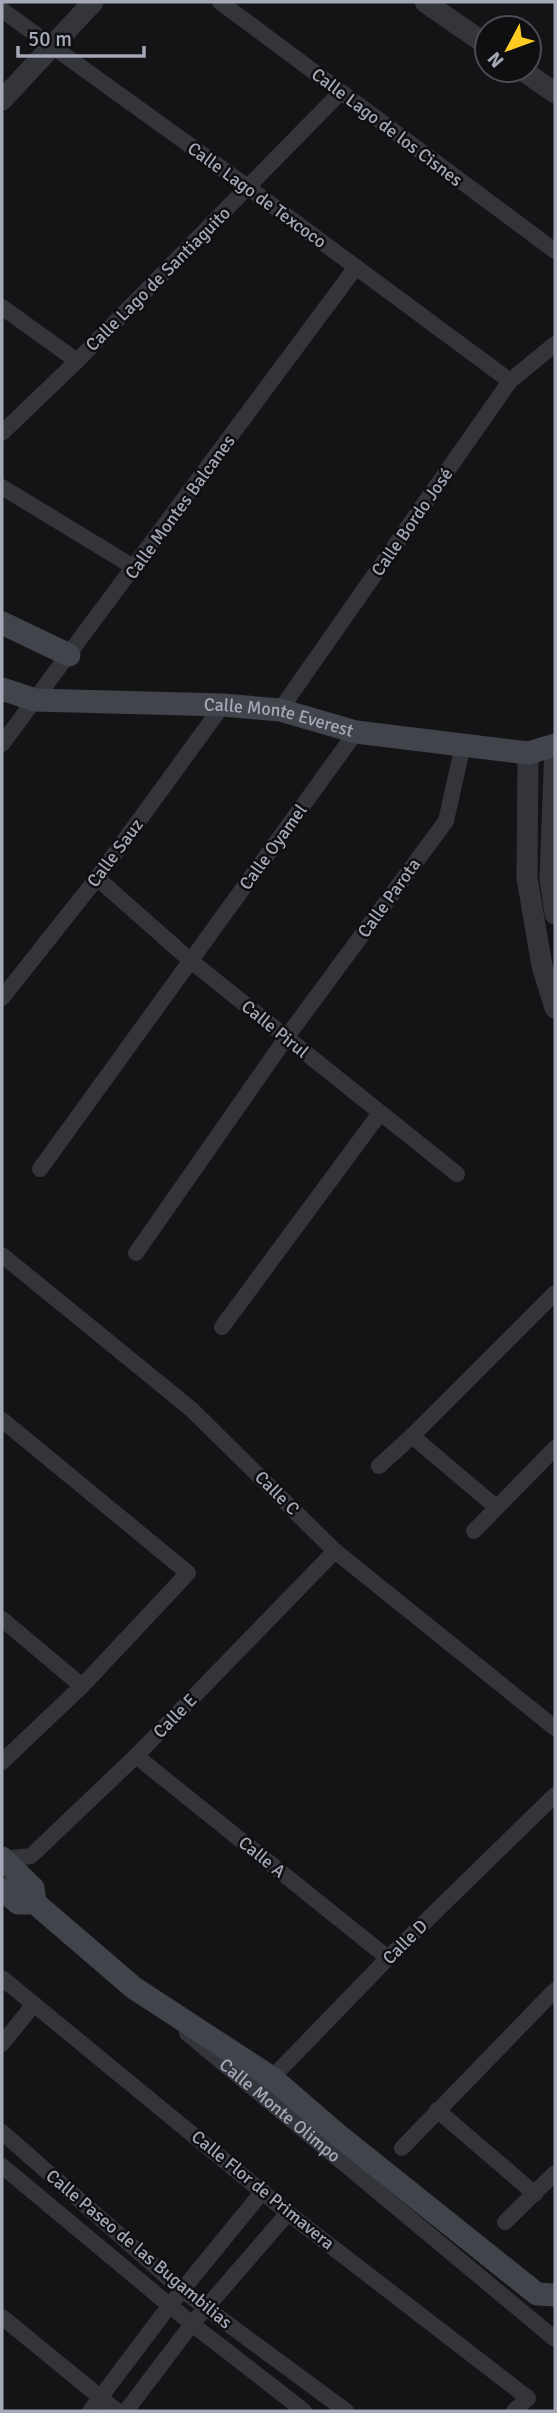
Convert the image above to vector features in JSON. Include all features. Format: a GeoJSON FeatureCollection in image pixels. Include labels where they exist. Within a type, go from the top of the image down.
{"type":"FeatureCollection","features":[{"type":"Feature","properties":{"kind":"main road"},"geometry":{"type":"LineString","coordinates":[[2,623],[69,655]]}},
{"type":"Feature","properties":{"kind":"main road","name":"Calle Monte Everest"},"geometry":{"type":"LineString","coordinates":[[2,689],[35,700],[223,705],[280,710],[356,732],[528,753],[555,745]]}},
{"type":"Feature","properties":{"kind":"main road"},"geometry":{"type":"LineString","coordinates":[[2,1858],[33,1888],[35,1903]]}},
{"type":"Feature","properties":{"kind":"main road"},"geometry":{"type":"LineString","coordinates":[[2,1889],[18,1903],[35,1903],[134,1988],[265,2086],[344,2152],[546,2294]]}},
{"type":"Feature","properties":{"kind":"street"},"geometry":{"type":"LineString","coordinates":[[2,100],[93,2]]}},
{"type":"Feature","properties":{"kind":"street","name":"Calle Lago de los Cisnes"},"geometry":{"type":"LineString","coordinates":[[220,2],[555,251]]}},
{"type":"Feature","properties":{"kind":"street"},"geometry":{"type":"LineString","coordinates":[[425,2],[473,35]]}},
{"type":"Feature","properties":{"kind":"street","name":"Calle Lago de Texcoco"},"geometry":{"type":"LineString","coordinates":[[2,10],[510,381]]}},
{"type":"Feature","properties":{"kind":"street","name":"Calle Lago de Santiaguito"},"geometry":{"type":"LineString","coordinates":[[2,433],[249,188],[340,93]]}},
{"type":"Feature","properties":{"kind":"street","name":"Calle Montes Balcanes"},"geometry":{"type":"LineString","coordinates":[[2,744],[356,267]]}},
{"type":"Feature","properties":{"kind":"street"},"geometry":{"type":"LineString","coordinates":[[2,307],[77,361]]}},
{"type":"Feature","properties":{"kind":"street","name":"Calle Bordo José"},"geometry":{"type":"LineString","coordinates":[[280,710],[510,381],[555,344]]}},
{"type":"Feature","properties":{"kind":"street"},"geometry":{"type":"LineString","coordinates":[[2,487],[135,568]]}},
{"type":"Feature","properties":{"kind":"street","name":"Calle Sauz"},"geometry":{"type":"LineString","coordinates":[[2,998],[97,878],[223,705]]}},
{"type":"Feature","properties":{"kind":"street","name":"Calle Oyamel"},"geometry":{"type":"LineString","coordinates":[[40,1169],[356,732]]}},
{"type":"Feature","properties":{"kind":"street","name":"Calle Parota"},"geometry":{"type":"LineString","coordinates":[[136,1253],[286,1038],[446,821],[463,745]]}},
{"type":"Feature","properties":{"kind":"street"},"geometry":{"type":"LineString","coordinates":[[554,894],[555,745]]}},
{"type":"Feature","properties":{"kind":"street"},"geometry":{"type":"LineString","coordinates":[[528,753],[527,878],[542,966],[555,1008]]}},
{"type":"Feature","properties":{"kind":"street","name":"Calle Pirul"},"geometry":{"type":"LineString","coordinates":[[97,878],[191,961],[457,1174]]}},
{"type":"Feature","properties":{"kind":"street"},"geometry":{"type":"LineString","coordinates":[[527,878],[554,894]]}},
{"type":"Feature","properties":{"kind":"street"},"geometry":{"type":"LineString","coordinates":[[531,900],[554,894]]}},
{"type":"Feature","properties":{"kind":"street"},"geometry":{"type":"LineString","coordinates":[[222,1327],[380,1113]]}},
{"type":"Feature","properties":{"kind":"street","name":"Calle C"},"geometry":{"type":"LineString","coordinates":[[2,1255],[191,1409],[335,1551],[555,1728]]}},
{"type":"Feature","properties":{"kind":"street"},"geometry":{"type":"LineString","coordinates":[[379,1466],[555,1293]]}},
{"type":"Feature","properties":{"kind":"street"},"geometry":{"type":"LineString","coordinates":[[2,1420],[188,1573],[82,1686],[2,1762]]}},
{"type":"Feature","properties":{"kind":"street"},"geometry":{"type":"LineString","coordinates":[[412,1436],[496,1507]]}},
{"type":"Feature","properties":{"kind":"street"},"geometry":{"type":"LineString","coordinates":[[474,1531],[555,1448]]}},
{"type":"Feature","properties":{"kind":"street","name":"Calle E"},"geometry":{"type":"LineString","coordinates":[[2,1858],[31,1856],[136,1756],[335,1551]]}},
{"type":"Feature","properties":{"kind":"street"},"geometry":{"type":"LineString","coordinates":[[2,1619],[82,1686]]}},
{"type":"Feature","properties":{"kind":"street","name":"Calle A"},"geometry":{"type":"LineString","coordinates":[[136,1756],[388,1958]]}},
{"type":"Feature","properties":{"kind":"street","name":"Calle D"},"geometry":{"type":"LineString","coordinates":[[265,2086],[388,1958],[555,1795]]}},
{"type":"Feature","properties":{"kind":"street","name":"Calle Flor de Primavera"},"geometry":{"type":"LineString","coordinates":[[2,1978],[288,2213],[528,2398],[514,2411]]}},
{"type":"Feature","properties":{"kind":"street"},"geometry":{"type":"LineString","coordinates":[[402,2147],[555,1990]]}},
{"type":"Feature","properties":{"kind":"street"},"geometry":{"type":"LineString","coordinates":[[2,2044],[34,2004]]}},
{"type":"Feature","properties":{"kind":"street"},"geometry":{"type":"LineString","coordinates":[[437,2110],[535,2194]]}},
{"type":"Feature","properties":{"kind":"street","name":"Calle Paseo de las Bugambilias"},"geometry":{"type":"LineString","coordinates":[[2,2132],[182,2290],[346,2411]]}},
{"type":"Feature","properties":{"kind":"street","name":"Calle Monte Olimpo"},"geometry":{"type":"LineString","coordinates":[[344,2152],[555,2339]]}},
{"type":"Feature","properties":{"kind":"street","name":"Calle Paseo de las Bugambilias"},"geometry":{"type":"LineString","coordinates":[[2,2166],[192,2324],[304,2411]]}},
{"type":"Feature","properties":{"kind":"street"},"geometry":{"type":"LineString","coordinates":[[505,2222],[555,2174]]}},
{"type":"Feature","properties":{"kind":"street"},"geometry":{"type":"LineString","coordinates":[[95,2405],[170,2305],[263,2190]]}},
{"type":"Feature","properties":{"kind":"street"},"geometry":{"type":"LineString","coordinates":[[126,2411],[192,2324],[288,2213]]}},
{"type":"Feature","properties":{"kind":"street"},"geometry":{"type":"LineString","coordinates":[[539,2325],[546,2294]]}},
{"type":"Feature","properties":{"kind":"street"},"geometry":{"type":"LineString","coordinates":[[2,2317],[95,2405],[117,2411]]}}]}
